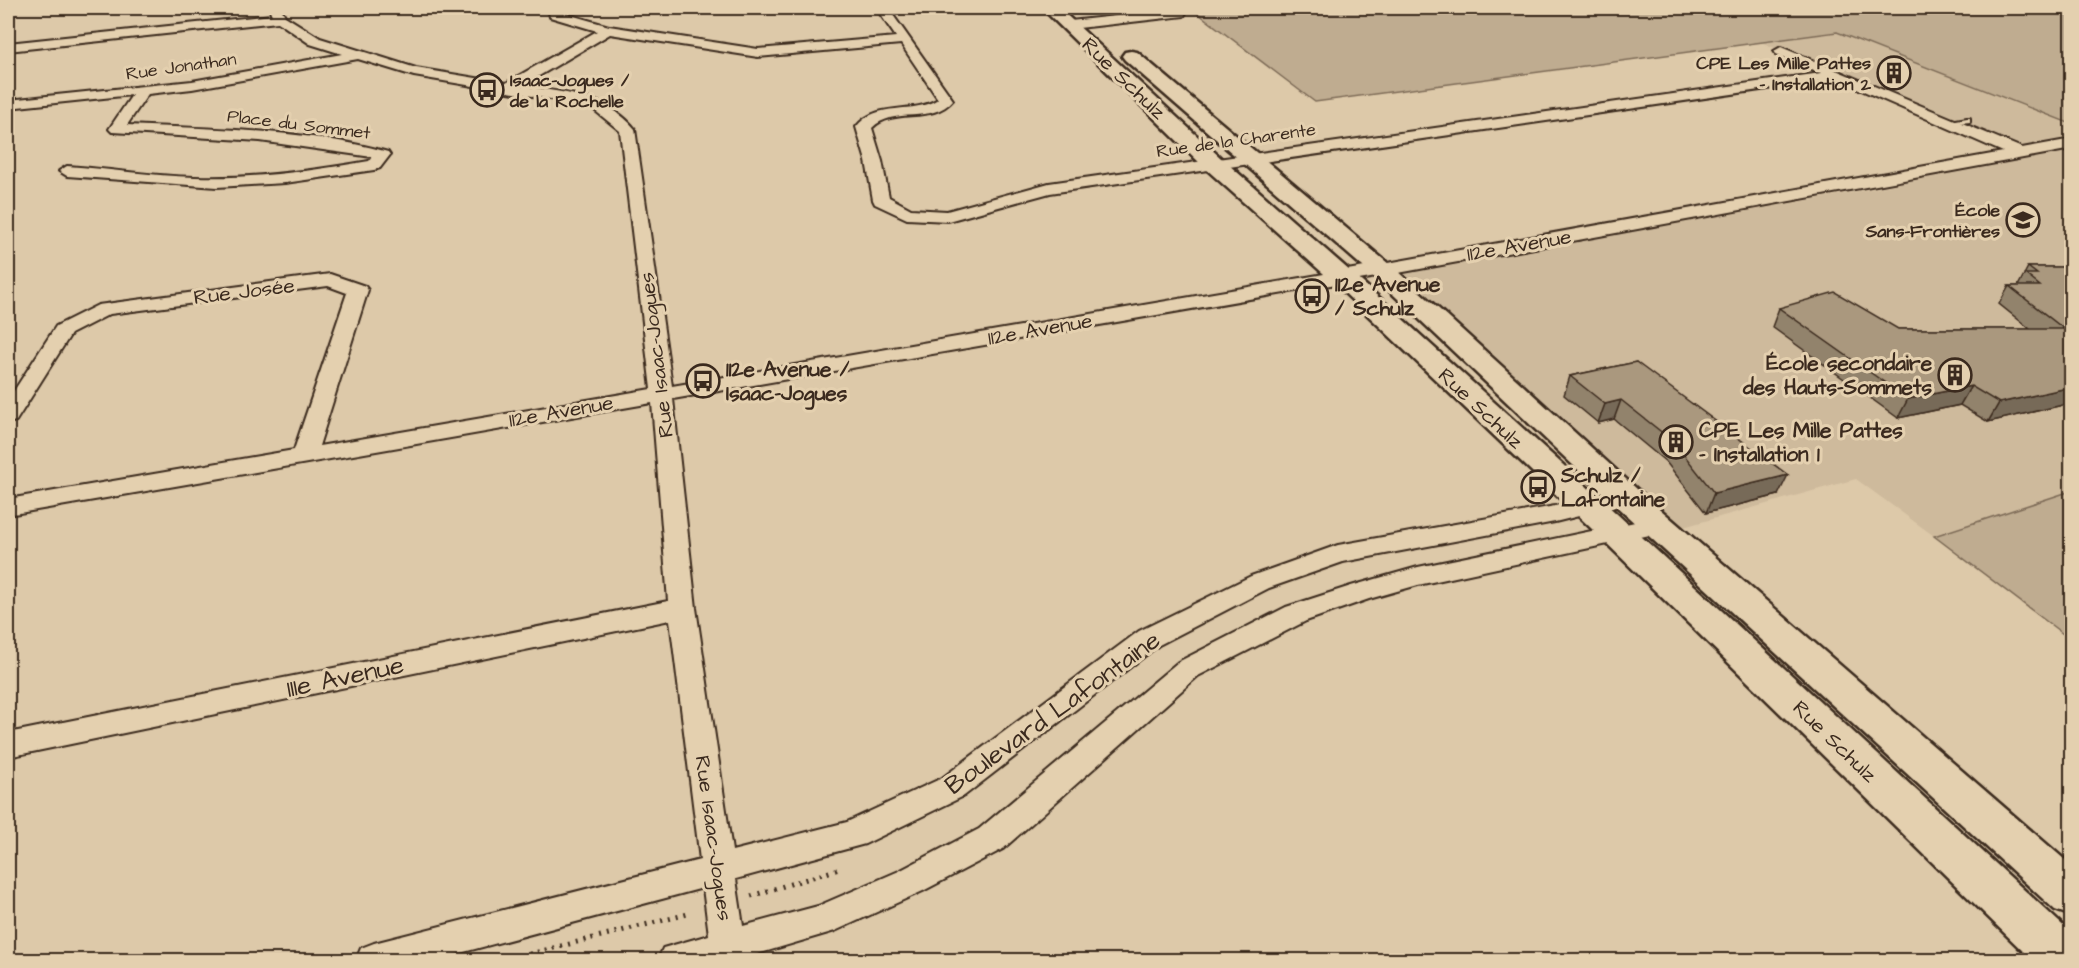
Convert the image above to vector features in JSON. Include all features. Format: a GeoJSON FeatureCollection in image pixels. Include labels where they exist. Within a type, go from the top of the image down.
{"type":"FeatureCollection","features":[{"type":"Feature","properties":{"kind":"street"},"geometry":{"type":"LineString","coordinates":[[554,8],[554,14],[608,30],[758,53],[905,40],[882,8]]}},
{"type":"Feature","properties":{"kind":"street","name":"Rue Schulz"},"geometry":{"type":"LineString","coordinates":[[1050,8],[1092,23],[1382,270],[1626,497],[2072,895]]}},
{"type":"Feature","properties":{"kind":"street"},"geometry":{"type":"LineString","coordinates":[[8,47],[277,13]]}},
{"type":"Feature","properties":{"kind":"street","name":"Rue Isaac-Jogues"},"geometry":{"type":"LineString","coordinates":[[277,13],[315,41],[414,72],[510,87],[598,106],[627,129],[662,394],[682,608],[729,953]]}},
{"type":"Feature","properties":{"kind":"street"},"geometry":{"type":"LineString","coordinates":[[1092,23],[1180,13]]}},
{"type":"Feature","properties":{"kind":"street","name":"Rue Schulz"},"geometry":{"type":"LineString","coordinates":[[1072,16],[1213,163],[1342,277],[1618,534],[2065,960]]}},
{"type":"Feature","properties":{"kind":"street"},"geometry":{"type":"LineString","coordinates":[[510,87],[608,30]]}},
{"type":"Feature","properties":{"kind":"street","name":"Rue de la Charente"},"geometry":{"type":"LineString","coordinates":[[905,40],[946,100],[931,109],[885,115],[869,120],[864,127],[874,161],[881,200],[907,214],[948,216],[1049,188],[1838,75]]}},
{"type":"Feature","properties":{"kind":"street"},"geometry":{"type":"LineString","coordinates":[[1781,51],[2022,154]]}},
{"type":"Feature","properties":{"kind":"street","name":"Rue Jonathan"},"geometry":{"type":"LineString","coordinates":[[8,104],[192,85],[358,54]]}},
{"type":"Feature","properties":{"kind":"street","name":"Place du Sommet"},"geometry":{"type":"LineString","coordinates":[[67,171],[197,182],[279,178],[328,174],[374,165],[382,155],[360,149],[260,136],[117,129],[143,90]]}},
{"type":"Feature","properties":{"kind":"street","name":"112e Avenue"},"geometry":{"type":"LineString","coordinates":[[8,507],[1382,270],[2072,144]]}},
{"type":"Feature","properties":{"kind":"street","name":"Rue Josée"},"geometry":{"type":"LineString","coordinates":[[8,416],[63,330],[105,309],[330,280],[358,290],[304,456]]}},
{"type":"Feature","properties":{"kind":"street"},"geometry":{"type":"LineString","coordinates":[[1443,373],[1487,366]]}},
{"type":"Feature","properties":{"kind":"street","name":"Boulevard Lafontaine"},"geometry":{"type":"LineString","coordinates":[[374,960],[853,834],[953,787],[1149,638],[1260,582],[1338,554],[1626,497]]}},
{"type":"Feature","properties":{"kind":"street","name":"Boulevard Lafontaine"},"geometry":{"type":"LineString","coordinates":[[676,960],[729,953],[823,920],[911,881],[991,839],[1188,669],[1296,614],[1360,592],[1418,576],[1659,525]]}},
{"type":"Feature","properties":{"kind":"street","name":"111e Avenue"},"geometry":{"type":"LineString","coordinates":[[8,745],[682,608]]}},
{"type":"Feature","properties":{"kind":"lane"},"geometry":{"type":"LineString","coordinates":[[1949,122],[1967,120]]}},
{"type":"Feature","properties":{"kind":"shaded area"},"geometry":{"type":"Polygon","coordinates":[[[1191,8],[2071,8],[2071,124],[1837,32],[1315,102],[1191,8]]]}},
{"type":"Feature","properties":{"kind":"shaded area"},"geometry":{"type":"Polygon","coordinates":[[[1837,32],[2071,125],[2071,144],[2022,154],[1761,42],[1837,32]]]}},
{"type":"Feature","properties":{"kind":"shaded area"},"geometry":{"type":"Polygon","coordinates":[[[2071,146],[2071,491],[1934,536],[1856,479],[1676,529],[1394,274],[1877,188],[2071,146]]]}},
{"type":"Feature","properties":{"kind":"shaded area"},"geometry":{"type":"Polygon","coordinates":[[[2072,491],[2071,640],[1934,536],[2072,491]]]}},
{"type":"Feature","properties":{"kind":"building","name":"École secondaire des Hauts-Sommets"},"geometry":{"type":"Polygon","coordinates":[[[2028,267],[2072,267],[2072,387],[1999,403],[1971,386],[1908,399],[1779,308],[1835,292],[1898,329],[2064,329],[2009,286],[2040,286],[2025,274],[2037,274],[2028,267]]]}},
{"type":"Feature","properties":{"kind":"building"},"geometry":{"type":"Polygon","coordinates":[[[1636,362],[1788,475],[1714,493],[1674,442],[1621,400],[1605,404],[1570,376],[1636,362]]]}},
{"type":"Feature","properties":{"kind":"place","name":"CPE Les Mille Pattes - Installation 2"},"geometry":{"type":"Point","coordinates":[1894,73]}},
{"type":"Feature","properties":{"kind":"place","name":"Isaac-Jogues / de la Rochelle"},"geometry":{"type":"Point","coordinates":[487,90]}},
{"type":"Feature","properties":{"kind":"place","name":"École Sans-Frontières"},"geometry":{"type":"Point","coordinates":[2023,220]}},
{"type":"Feature","properties":{"kind":"place","name":"112e Avenue / Schulz"},"geometry":{"type":"Point","coordinates":[1312,296]}},
{"type":"Feature","properties":{"kind":"place","name":"École secondaire des Hauts-Sommets"},"geometry":{"type":"Point","coordinates":[1955,375]}},
{"type":"Feature","properties":{"kind":"place","name":"112e Avenue / Isaac-Jogues"},"geometry":{"type":"Point","coordinates":[703,381]}},
{"type":"Feature","properties":{"kind":"place","name":"CPE Les Mille Pattes - Installation 1"},"geometry":{"type":"Point","coordinates":[1676,442]}},
{"type":"Feature","properties":{"kind":"place","name":"Schulz / Lafontaine"},"geometry":{"type":"Point","coordinates":[1538,487]}}]}
